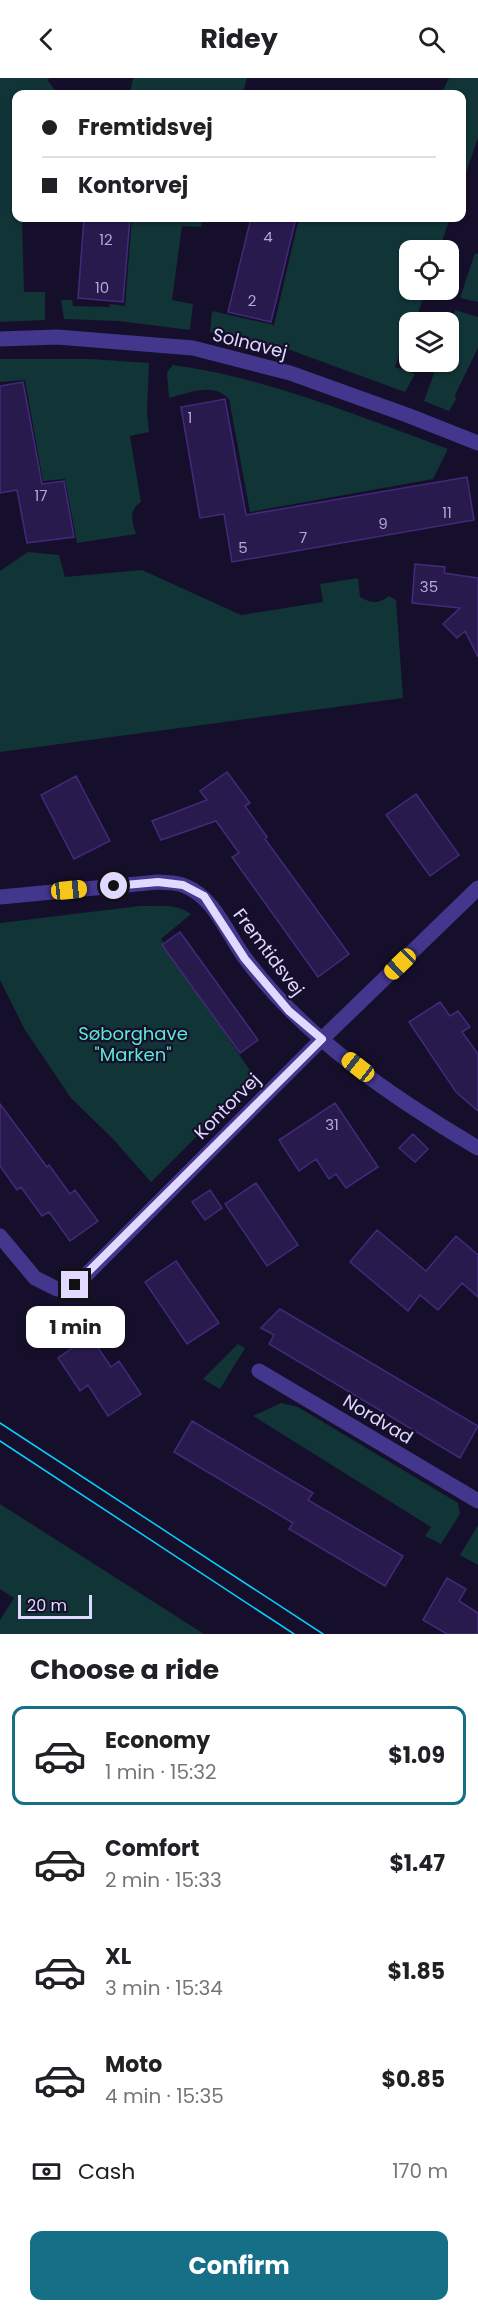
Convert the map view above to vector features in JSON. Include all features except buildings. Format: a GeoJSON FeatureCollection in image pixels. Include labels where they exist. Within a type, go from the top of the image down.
{"type":"FeatureCollection","features":[{"type":"Feature","properties":{"kind":"street","name":"Solnavej"},"geometry":{"type":"LineString","coordinates":[[0,339],[57,337],[193,348],[290,373],[478,443]]}},
{"type":"Feature","properties":{"kind":"street","name":"Fremtidsvej"},"geometry":{"type":"LineString","coordinates":[[0,897],[158,882],[183,885],[204,896],[245,959],[289,1011],[412,1109],[478,1148]]}},
{"type":"Feature","properties":{"kind":"street","name":"Kontorvej"},"geometry":{"type":"LineString","coordinates":[[0,1236],[35,1278],[57,1288],[75,1285],[322,1039],[478,888]]}},
{"type":"Feature","properties":{"kind":"street","name":"Nordvad"},"geometry":{"type":"LineString","coordinates":[[259,1371],[478,1501]]}},
{"type":"Feature","properties":{"kind":"green space"},"geometry":{"type":"Polygon","coordinates":[[[0,78],[50,78],[47,80],[55,90],[12,90],[12,222],[22,222],[24,292],[45,292],[45,320],[0,322],[0,78]]]}},
{"type":"Feature","properties":{"kind":"green space"},"geometry":{"type":"Polygon","coordinates":[[[133,78],[247,78],[243,90],[131,90],[133,78]]]}},
{"type":"Feature","properties":{"kind":"green space"},"geometry":{"type":"Polygon","coordinates":[[[449,78],[478,78],[478,138],[466,172],[466,90],[443,90],[449,78]]]}},
{"type":"Feature","properties":{"kind":"green space"},"geometry":{"type":"Polygon","coordinates":[[[132,222],[202,222],[201,227],[182,226],[172,300],[193,304],[190,330],[118,321],[64,319],[61,300],[72,300],[73,306],[110,307],[109,304],[125,306],[132,222]]]}},
{"type":"Feature","properties":{"kind":"green space"},"geometry":{"type":"Polygon","coordinates":[[[298,222],[449,222],[442,240],[399,240],[399,300],[423,300],[418,312],[399,312],[399,355],[395,367],[399,368],[399,372],[415,374],[405,392],[290,350],[210,332],[212,311],[274,325],[298,222]]]}},
{"type":"Feature","properties":{"kind":"green space"},"geometry":{"type":"Polygon","coordinates":[[[475,253],[478,254],[478,302],[460,298],[475,253]]]}},
{"type":"Feature","properties":{"kind":"green space"},"geometry":{"type":"Polygon","coordinates":[[[455,310],[478,317],[478,348],[449,411],[424,401],[434,372],[459,372],[459,312],[454,312],[455,310]]]}},
{"type":"Feature","properties":{"kind":"green space"},"geometry":{"type":"Polygon","coordinates":[[[0,359],[91,359],[149,363],[147,412],[149,432],[130,436],[141,502],[133,512],[132,521],[136,534],[77,543],[65,479],[43,481],[25,380],[0,382],[0,359]]]}},
{"type":"Feature","properties":{"kind":"green space"},"geometry":{"type":"Polygon","coordinates":[[[173,365],[243,379],[278,389],[346,411],[448,449],[433,479],[250,512],[229,399],[215,391],[208,390],[169,398],[167,372],[173,365]]]}},
{"type":"Feature","properties":{"kind":"green space"},"geometry":{"type":"Polygon","coordinates":[[[28,552],[59,555],[65,577],[142,570],[241,615],[323,602],[320,584],[358,578],[360,597],[372,602],[382,601],[389,596],[396,600],[403,698],[0,752],[0,571],[28,552]]]}},
{"type":"Feature","properties":{"kind":"green space","name":"Søborghave \"Marken\""},"geometry":{"type":"Polygon","coordinates":[[[140,906],[173,907],[191,914],[161,939],[255,1078],[151,1182],[113,1139],[71,1098],[25,1030],[0,980],[0,923],[140,906]]]}},
{"type":"Feature","properties":{"kind":"green space"},"geometry":{"type":"Polygon","coordinates":[[[238,1344],[245,1348],[220,1389],[203,1379],[238,1344]]]}},
{"type":"Feature","properties":{"kind":"green space"},"geometry":{"type":"Polygon","coordinates":[[[281,1403],[298,1407],[458,1503],[460,1514],[441,1544],[425,1536],[431,1527],[253,1416],[281,1403]]]}},
{"type":"Feature","properties":{"kind":"green space"},"geometry":{"type":"Polygon","coordinates":[[[0,1504],[204,1634],[0,1634],[0,1620],[14,1598],[0,1589],[0,1504]]]}},
{"type":"Feature","properties":{"kind":"green space"},"geometry":{"type":"Polygon","coordinates":[[[478,1525],[478,1565],[460,1555],[478,1525]]]}},
{"type":"Feature","properties":{"kind":"tram line"},"geometry":{"type":"LineString","coordinates":[[0,1423],[323,1634]]}},
{"type":"Feature","properties":{"kind":"tram line"},"geometry":{"type":"LineString","coordinates":[[0,1441],[294,1634]]}},
{"type":"Feature","properties":{"kind":"route"},"geometry":{"type":"LineString","coordinates":[[75,1285],[322,1039],[289,1011],[245,959],[204,896],[183,885],[158,882],[114,886]]}}]}
